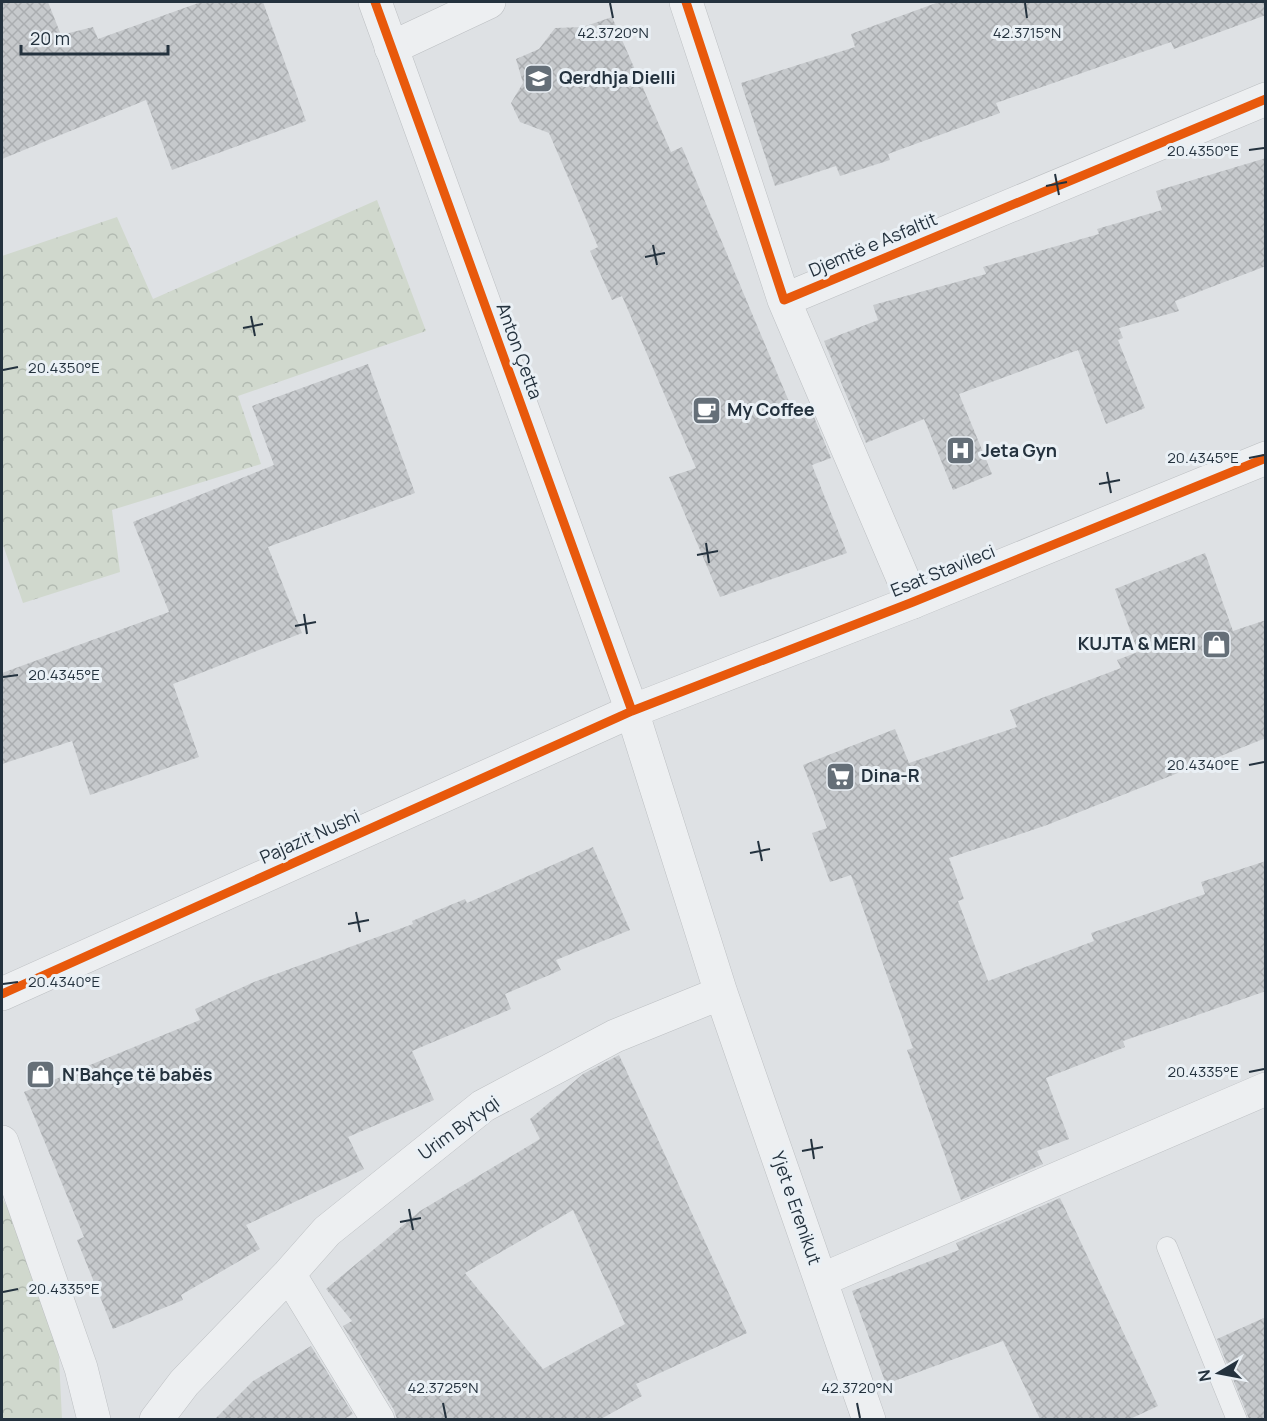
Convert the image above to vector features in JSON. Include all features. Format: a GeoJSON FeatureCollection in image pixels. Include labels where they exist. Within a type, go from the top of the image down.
{"type":"FeatureCollection","features":[{"type":"Feature","properties":{"kind":"street","name":"Anton Çetta"},"geometry":{"type":"LineString","coordinates":[[375,2],[632,711]]}},
{"type":"Feature","properties":{"kind":"street"},"geometry":{"type":"LineString","coordinates":[[392,48],[489,2]]}},
{"type":"Feature","properties":{"kind":"street"},"geometry":{"type":"LineString","coordinates":[[686,2],[784,300]]}},
{"type":"Feature","properties":{"kind":"street","name":"Djemtë e Asfaltit"},"geometry":{"type":"LineString","coordinates":[[784,300],[1266,99]]}},
{"type":"Feature","properties":{"kind":"street","name":"Esat Stavileci"},"geometry":{"type":"LineString","coordinates":[[784,300],[913,602]]}},
{"type":"Feature","properties":{"kind":"street","name":"Esat Stavileci"},"geometry":{"type":"LineString","coordinates":[[632,711],[913,602],[1266,458]]}},
{"type":"Feature","properties":{"kind":"street","name":"Yjet e Erenikut"},"geometry":{"type":"LineString","coordinates":[[632,711],[721,993],[821,1280],[1266,1089]]}},
{"type":"Feature","properties":{"kind":"street","name":"Pajazit Nushi"},"geometry":{"type":"LineString","coordinates":[[2,994],[632,711]]}},
{"type":"Feature","properties":{"kind":"street","name":"Urim Bytyqi"},"geometry":{"type":"LineString","coordinates":[[156,1419],[183,1383],[289,1274],[327,1231],[483,1106],[615,1036],[721,993]]}},
{"type":"Feature","properties":{"kind":"street"},"geometry":{"type":"LineString","coordinates":[[2,1142],[81,1368],[94,1419]]}},
{"type":"Feature","properties":{"kind":"street"},"geometry":{"type":"LineString","coordinates":[[289,1274],[378,1419]]}},
{"type":"Feature","properties":{"kind":"street"},"geometry":{"type":"LineString","coordinates":[[821,1280],[868,1419]]}},
{"type":"Feature","properties":{"kind":"lane"},"geometry":{"type":"LineString","coordinates":[[1167,1247],[1237,1419]]}},
{"type":"Feature","properties":{"kind":"green space"},"geometry":{"type":"Polygon","coordinates":[[[377,200],[426,331],[238,396],[261,464],[112,510],[120,572],[23,603],[2,542],[2,256],[117,217],[153,299],[377,200]]]}},
{"type":"Feature","properties":{"kind":"green space"},"geometry":{"type":"Polygon","coordinates":[[[2,1198],[56,1297],[62,1419],[2,1419],[2,1198]]]}},
{"type":"Feature","properties":{"kind":"building"},"geometry":{"type":"Polygon","coordinates":[[[2,2],[48,2],[61,35],[93,27],[98,39],[201,2],[263,2],[306,121],[172,170],[146,100],[2,159],[2,2]]]}},
{"type":"Feature","properties":{"kind":"building"},"geometry":{"type":"Polygon","coordinates":[[[939,2],[1266,2],[1266,15],[1174,49],[1171,42],[996,103],[1000,113],[888,154],[890,160],[840,176],[836,166],[775,186],[741,83],[855,47],[851,34],[939,2]]]}},
{"type":"Feature","properties":{"kind":"building"},"geometry":{"type":"Polygon","coordinates":[[[612,17],[671,152],[682,147],[793,411],[809,405],[831,458],[812,465],[847,553],[720,597],[669,477],[696,468],[622,296],[612,300],[590,251],[598,247],[549,133],[520,122],[511,103],[523,83],[516,59],[539,49],[555,28],[583,27],[612,17]]]}},
{"type":"Feature","properties":{"kind":"building"},"geometry":{"type":"Polygon","coordinates":[[[1266,158],[1266,266],[1175,301],[1179,311],[1119,328],[1123,338],[1118,340],[1145,408],[1106,424],[1078,350],[959,394],[992,474],[953,490],[924,419],[866,443],[824,341],[878,320],[873,305],[986,274],[983,267],[1099,234],[1097,229],[1162,210],[1156,191],[1266,158]]]}},
{"type":"Feature","properties":{"kind":"building"},"geometry":{"type":"Polygon","coordinates":[[[368,364],[415,493],[268,547],[302,633],[173,684],[199,757],[90,795],[72,741],[2,764],[2,673],[169,612],[133,522],[274,465],[252,406],[368,364]]]}},
{"type":"Feature","properties":{"kind":"building"},"geometry":{"type":"Polygon","coordinates":[[[1205,553],[1233,631],[1266,620],[1266,738],[1047,825],[949,858],[964,899],[958,901],[988,981],[1094,941],[1091,933],[1205,894],[1201,882],[1266,861],[1266,991],[1123,1041],[1125,1047],[1046,1078],[1069,1139],[1037,1151],[1043,1164],[961,1200],[907,1050],[913,1048],[851,875],[830,882],[812,833],[827,828],[803,765],[895,729],[909,763],[1017,727],[1010,710],[1121,668],[1117,660],[1138,652],[1115,589],[1205,553]]]}},
{"type":"Feature","properties":{"kind":"building"},"geometry":{"type":"Polygon","coordinates":[[[593,847],[630,930],[556,960],[561,970],[505,994],[511,1009],[412,1051],[434,1100],[348,1137],[364,1169],[246,1225],[260,1249],[181,1295],[183,1300],[113,1329],[77,1240],[84,1237],[24,1092],[200,1020],[195,1009],[254,982],[413,924],[412,921],[465,899],[467,903],[593,847]]]}},
{"type":"Feature","properties":{"kind":"building"},"geometry":{"type":"Polygon","coordinates":[[[619,1055],[747,1333],[636,1384],[642,1396],[601,1419],[397,1419],[394,1410],[343,1326],[352,1321],[326,1289],[420,1211],[540,1139],[530,1119],[583,1074],[619,1055]],[[573,1210],[465,1273],[543,1369],[625,1324],[573,1210]]]}},
{"type":"Feature","properties":{"kind":"building"},"geometry":{"type":"Polygon","coordinates":[[[1060,1198],[1158,1406],[1130,1419],[1040,1419],[1003,1341],[886,1384],[852,1291],[959,1250],[956,1243],[1060,1198]]]}},
{"type":"Feature","properties":{"kind":"building"},"geometry":{"type":"Polygon","coordinates":[[[1266,1317],[1266,1419],[1249,1419],[1217,1339],[1266,1317]]]}},
{"type":"Feature","properties":{"kind":"building"},"geometry":{"type":"Polygon","coordinates":[[[311,1346],[353,1414],[344,1419],[215,1419],[253,1381],[311,1346]]]}},
{"type":"Feature","properties":{"kind":"cycle path"},"geometry":{"type":"LineString","coordinates":[[375,2],[632,711]]}},
{"type":"Feature","properties":{"kind":"cycle path"},"geometry":{"type":"LineString","coordinates":[[686,2],[784,300],[1266,99]]}},
{"type":"Feature","properties":{"kind":"cycle path"},"geometry":{"type":"LineString","coordinates":[[2,994],[632,711],[913,602],[1266,458]]}},
{"type":"Feature","properties":{"kind":"place","name":"Qerdhja Dielli"},"geometry":{"type":"Point","coordinates":[538,78]}},
{"type":"Feature","properties":{"kind":"place","name":"My Coffee"},"geometry":{"type":"Point","coordinates":[706,410]}},
{"type":"Feature","properties":{"kind":"place","name":"Jeta Gyn"},"geometry":{"type":"Point","coordinates":[960,451]}},
{"type":"Feature","properties":{"kind":"place","name":"KUJTA & MERI"},"geometry":{"type":"Point","coordinates":[1217,644]}},
{"type":"Feature","properties":{"kind":"place","name":"Dina-R"},"geometry":{"type":"Point","coordinates":[840,776]}},
{"type":"Feature","properties":{"kind":"place","name":"N'Bahçe të babës"},"geometry":{"type":"Point","coordinates":[41,1075]}}]}
